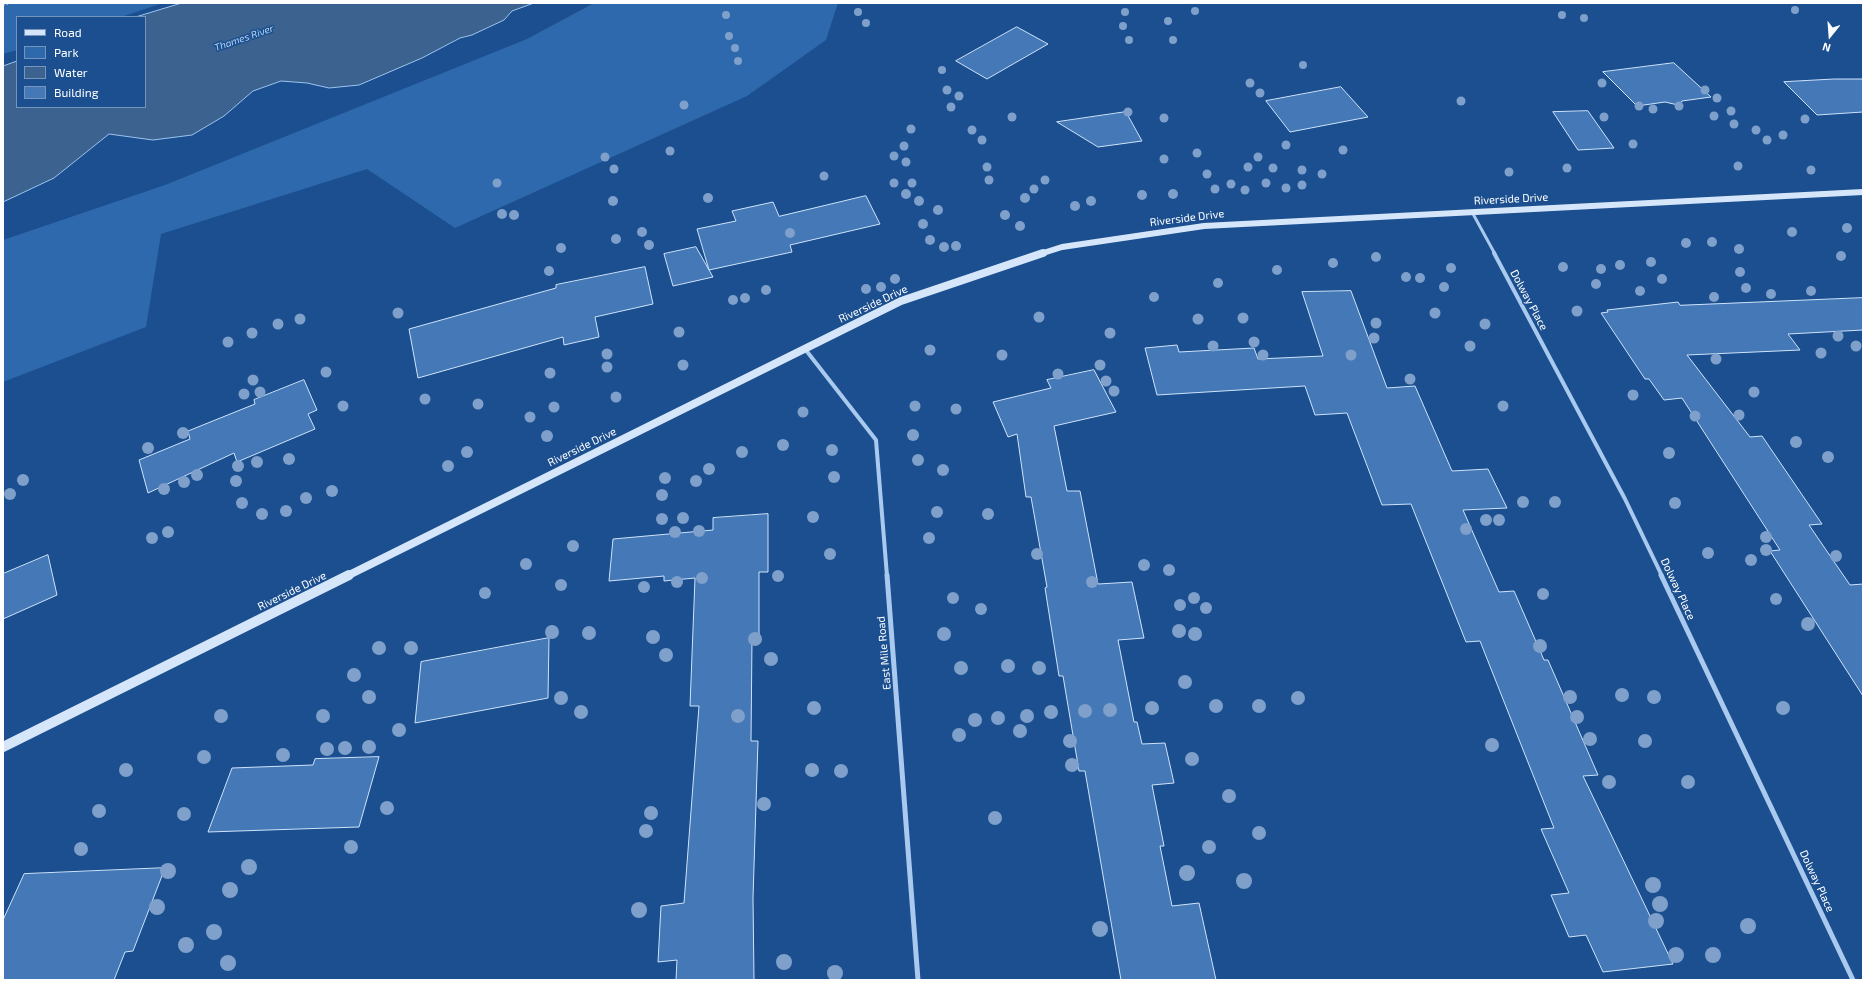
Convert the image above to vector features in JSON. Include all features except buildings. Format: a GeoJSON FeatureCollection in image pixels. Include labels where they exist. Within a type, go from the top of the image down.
{"type":"FeatureCollection","features":[{"type":"Feature","properties":{"kind":"main road","name":"Riverside Drive"},"geometry":{"type":"LineString","coordinates":[[3,747],[901,301],[1062,247],[1204,226],[1863,192]]}},
{"type":"Feature","properties":{"kind":"street","name":"Dolway Place"},"geometry":{"type":"LineString","coordinates":[[1472,212],[1625,499],[1853,980]]}},
{"type":"Feature","properties":{"kind":"street","name":"East Mile Road"},"geometry":{"type":"LineString","coordinates":[[805,349],[876,440],[918,980]]}},
{"type":"Feature","properties":{"kind":"path"},"geometry":{"type":"LineString","coordinates":[[3,5],[10,3]]}},
{"type":"Feature","properties":{"kind":"green space"},"geometry":{"type":"Polygon","coordinates":[[[3,3],[163,3],[124,16],[16,16],[16,50],[3,54],[3,3]]]}},
{"type":"Feature","properties":{"kind":"green space"},"geometry":{"type":"Polygon","coordinates":[[[594,3],[838,3],[826,40],[747,96],[455,228],[367,169],[161,234],[146,327],[3,382],[3,240],[165,185],[527,39],[594,3]]]}},
{"type":"Feature","properties":{"kind":"water","name":"Thames River"},"geometry":{"type":"Polygon","coordinates":[[[182,3],[534,3],[512,11],[504,20],[472,35],[460,38],[422,58],[359,85],[329,88],[307,83],[281,81],[253,91],[224,116],[192,135],[153,140],[109,134],[54,178],[3,202],[3,66],[16,61],[16,108],[146,108],[146,16],[139,16],[182,3]]]}}]}
